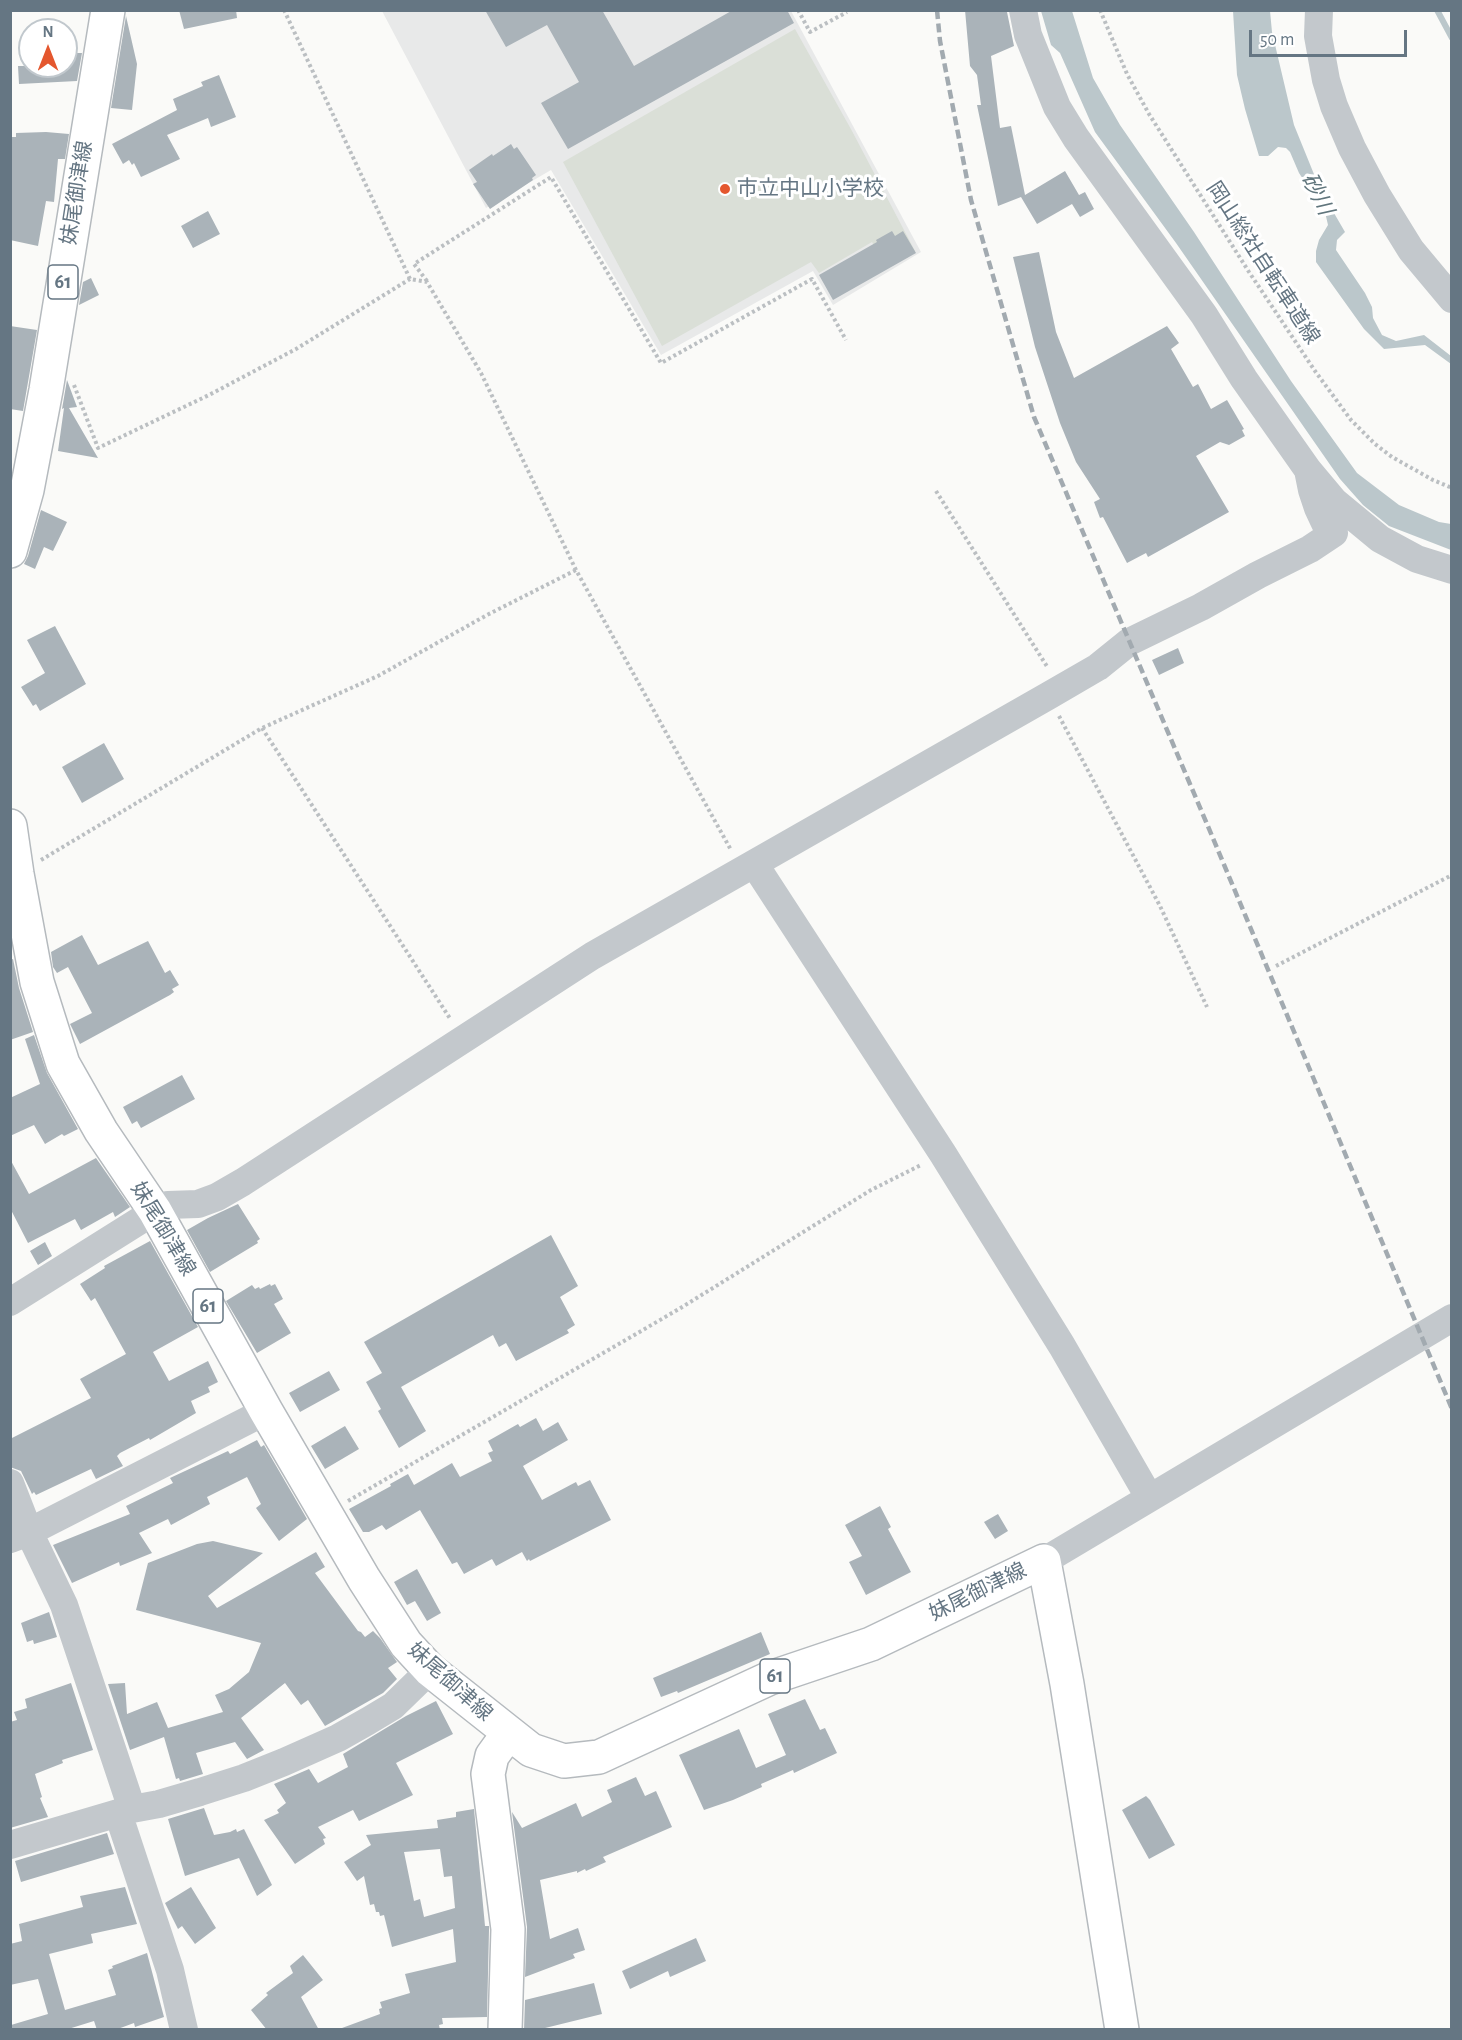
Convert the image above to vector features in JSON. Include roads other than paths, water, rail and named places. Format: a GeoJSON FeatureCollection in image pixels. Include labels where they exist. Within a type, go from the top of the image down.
{"type":"FeatureCollection","features":[{"type":"Feature","properties":{"kind":"main road","name":"妹尾御津線"},"geometry":{"type":"LineString","coordinates":[[10,551],[27,490],[46,390],[108,10]]}},
{"type":"Feature","properties":{"kind":"main road","name":"妹尾御津線"},"geometry":{"type":"LineString","coordinates":[[10,826],[37,982],[63,1064],[101,1131],[155,1211],[266,1411],[364,1579],[406,1644],[430,1670],[531,1750],[564,1761],[599,1757],[770,1678],[871,1644],[1044,1561],[1067,1684],[1122,2030]]}},
{"type":"Feature","properties":{"kind":"main road","name":"妹尾御津線"},"geometry":{"type":"LineString","coordinates":[[505,2030],[508,1929],[488,1774],[492,1756],[508,1734]]}},
{"type":"Feature","properties":{"kind":"street"},"geometry":{"type":"LineString","coordinates":[[1023,10],[1028,35],[1057,107],[1076,138],[1204,315],[1244,379],[1308,470],[1334,501],[1380,539],[1417,559],[1452,570]]}},
{"type":"Feature","properties":{"kind":"street"},"geometry":{"type":"LineString","coordinates":[[1319,10],[1318,36],[1326,80],[1334,106],[1352,148],[1377,195],[1411,249],[1452,299]]}},
{"type":"Feature","properties":{"kind":"street"},"geometry":{"type":"LineString","coordinates":[[10,1302],[155,1211],[168,1205],[198,1204],[217,1197],[243,1182],[592,956],[1098,667],[1130,642],[1310,549],[1334,533],[1325,523],[1318,508],[1308,470]]}},
{"type":"Feature","properties":{"kind":"street"},"geometry":{"type":"LineString","coordinates":[[749,868],[943,1154],[1062,1346],[1149,1497]]}},
{"type":"Feature","properties":{"kind":"street"},"geometry":{"type":"LineString","coordinates":[[1044,1561],[1452,1318]]}},
{"type":"Feature","properties":{"kind":"street"},"geometry":{"type":"LineString","coordinates":[[20,1536],[266,1411]]}},
{"type":"Feature","properties":{"kind":"street"},"geometry":{"type":"LineString","coordinates":[[10,1483],[20,1536],[64,1605],[170,1970],[184,2030]]}},
{"type":"Feature","properties":{"kind":"street"},"geometry":{"type":"LineString","coordinates":[[10,1845],[244,1778],[327,1742],[368,1721],[393,1706],[430,1670]]}},
{"type":"Feature","properties":{"kind":"water"},"geometry":{"type":"Polygon","coordinates":[[[1041,11],[1072,11],[1093,78],[1120,125],[1194,232],[1291,381],[1357,473],[1399,505],[1439,522],[1451,524],[1451,550],[1389,526],[1363,505],[1340,479],[1176,243],[1095,132],[1060,53],[1051,45],[1041,11]]]}},
{"type":"Feature","properties":{"kind":"water","name":"砂川"},"geometry":{"type":"Polygon","coordinates":[[[1233,11],[1270,11],[1272,32],[1294,125],[1320,189],[1345,232],[1337,240],[1336,250],[1365,293],[1372,307],[1373,318],[1382,335],[1396,341],[1424,335],[1451,356],[1451,364],[1425,345],[1384,349],[1364,329],[1316,262],[1319,240],[1328,225],[1325,212],[1299,173],[1286,148],[1278,147],[1268,156],[1259,156],[1237,75],[1233,11]]]}},
{"type":"Feature","properties":{"kind":"waterway"},"geometry":{"type":"LineString","coordinates":[[1437,10],[1452,38]]}},
{"type":"Feature","properties":{"kind":"railway"},"geometry":{"type":"LineString","coordinates":[[937,10],[940,41],[971,200],[1034,417],[1452,1409]]}},
{"type":"Feature","properties":{"kind":"place","name":"市立中山小学校"},"geometry":{"type":"Point","coordinates":[725,189]}}]}
